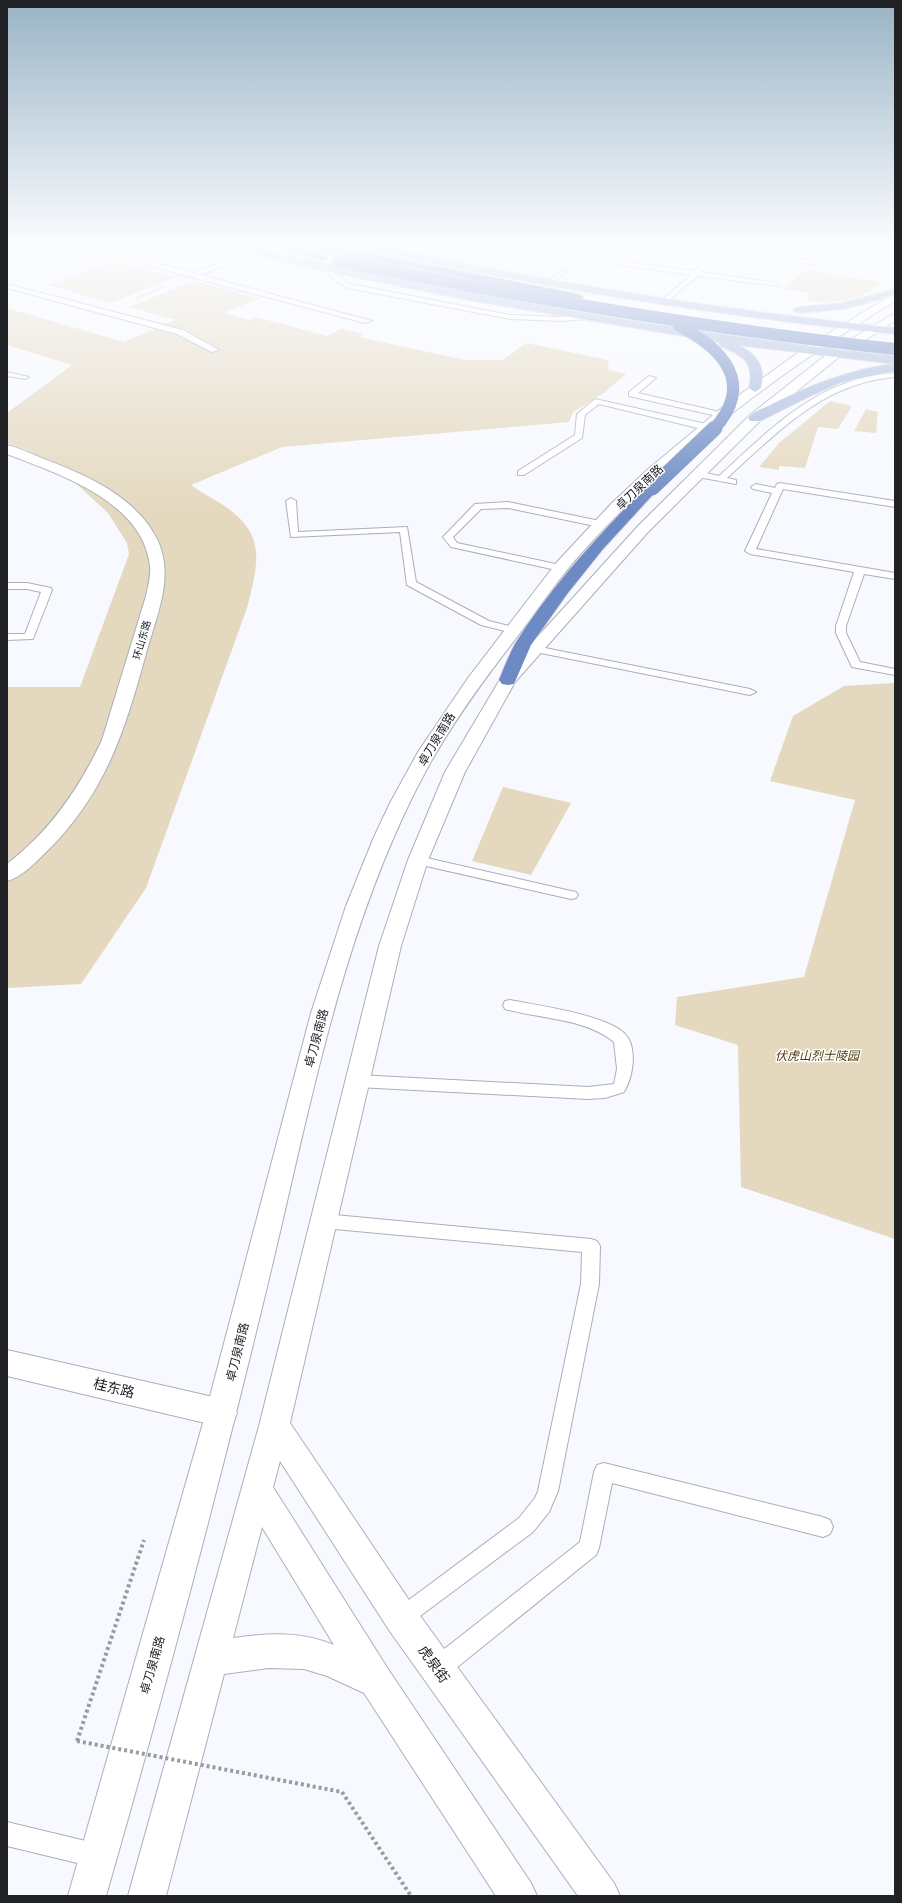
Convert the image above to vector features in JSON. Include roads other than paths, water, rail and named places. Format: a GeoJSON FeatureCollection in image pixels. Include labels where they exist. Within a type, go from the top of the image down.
{"type":"FeatureCollection","features":[{"type":"Feature","properties":{"kind":"highway"},"geometry":{"type":"LineString","coordinates":[[508,680],[523,645],[561,591],[598,546],[652,488],[721,423],[730,408],[734,394],[734,382],[730,369],[713,348],[692,334]]}},
{"type":"Feature","properties":{"kind":"highway"},"geometry":{"type":"LineString","coordinates":[[761,334],[895,350]]}},
{"type":"Feature","properties":{"kind":"highway"},"geometry":{"type":"LineString","coordinates":[[858,334],[895,338]]}},
{"type":"Feature","properties":{"kind":"main road"},"geometry":{"type":"LineString","coordinates":[[688,334],[835,354],[895,360]]}},
{"type":"Feature","properties":{"kind":"main road","name":"卓刀泉南路"},"geometry":{"type":"LineString","coordinates":[[87,1896],[222,1414],[320,1024],[343,945],[377,853],[401,800],[434,741],[474,681],[561,568],[600,524],[647,478],[713,421],[755,388],[833,334]]}},
{"type":"Feature","properties":{"kind":"main road"},"geometry":{"type":"LineString","coordinates":[[147,1896],[256,1488],[274,1426],[390,946],[418,860],[455,772],[508,680],[643,529],[755,418],[835,354],[865,334]]}},
{"type":"Feature","properties":{"kind":"main road"},"geometry":{"type":"LineString","coordinates":[[702,336],[733,347],[752,359],[758,373],[755,388]]}},
{"type":"Feature","properties":{"kind":"main road"},"geometry":{"type":"LineString","coordinates":[[755,418],[809,391],[844,376],[895,368]]}},
{"type":"Feature","properties":{"kind":"main road","name":"环山东路"},"geometry":{"type":"LineString","coordinates":[[7,449],[71,475],[113,498],[126,509],[140,527],[151,546],[157,564],[157,581],[114,735],[100,763],[61,823],[21,864],[7,874]]}},
{"type":"Feature","properties":{"kind":"main road","name":"桂东路"},"geometry":{"type":"LineString","coordinates":[[7,1363],[222,1414]]}},
{"type":"Feature","properties":{"kind":"main road","name":"虎泉街"},"geometry":{"type":"LineString","coordinates":[[274,1426],[401,1618],[601,1896]]}},
{"type":"Feature","properties":{"kind":"main road"},"geometry":{"type":"LineString","coordinates":[[256,1488],[376,1680],[518,1896]]}},
{"type":"Feature","properties":{"kind":"main road"},"geometry":{"type":"LineString","coordinates":[[211,1659],[254,1652],[304,1652],[326,1659],[376,1680]]}},
{"type":"Feature","properties":{"kind":"lane"},"geometry":{"type":"LineString","coordinates":[[184,334],[215,350]]}},
{"type":"Feature","properties":{"kind":"lane"},"geometry":{"type":"LineString","coordinates":[[7,374],[26,376]]}},
{"type":"Feature","properties":{"kind":"lane"},"geometry":{"type":"LineString","coordinates":[[721,479],[777,430],[820,398],[850,383],[895,375]]}},
{"type":"Feature","properties":{"kind":"lane"},"geometry":{"type":"LineString","coordinates":[[652,378],[632,394],[713,421]]}},
{"type":"Feature","properties":{"kind":"lane"},"geometry":{"type":"LineString","coordinates":[[521,473],[579,436],[581,414],[598,401],[713,421]]}},
{"type":"Feature","properties":{"kind":"lane"},"geometry":{"type":"LineString","coordinates":[[698,474],[733,482]]}},
{"type":"Feature","properties":{"kind":"lane"},"geometry":{"type":"LineString","coordinates":[[895,504],[780,486],[750,551],[895,576]]}},
{"type":"Feature","properties":{"kind":"lane"},"geometry":{"type":"LineString","coordinates":[[756,487],[778,491]]}},
{"type":"Feature","properties":{"kind":"lane"},"geometry":{"type":"LineString","coordinates":[[291,501],[294,535],[404,529],[411,583],[486,623],[513,630]]}},
{"type":"Feature","properties":{"kind":"lane"},"geometry":{"type":"LineString","coordinates":[[561,568],[454,545],[448,537],[478,506],[508,505],[600,524]]}},
{"type":"Feature","properties":{"kind":"lane"},"geometry":{"type":"LineString","coordinates":[[860,570],[841,626],[841,633],[856,665],[895,672]]}},
{"type":"Feature","properties":{"kind":"lane"},"geometry":{"type":"LineString","coordinates":[[7,586],[27,586],[47,590],[29,637],[7,637]]}},
{"type":"Feature","properties":{"kind":"lane"},"geometry":{"type":"LineString","coordinates":[[535,649],[750,692]]}},
{"type":"Feature","properties":{"kind":"lane"},"geometry":{"type":"LineString","coordinates":[[418,860],[571,895]]}},
{"type":"Feature","properties":{"kind":"lane"},"geometry":{"type":"LineString","coordinates":[[357,1081],[588,1093],[605,1092],[619,1088],[624,1077],[624,1058],[622,1043],[616,1034],[592,1024],[510,1004]]}},
{"type":"Feature","properties":{"kind":"lane"},"geometry":{"type":"LineString","coordinates":[[324,1221],[591,1246],[590,1284],[548,1491],[542,1506],[526,1525],[401,1618]]}},
{"type":"Feature","properties":{"kind":"lane"},"geometry":{"type":"LineString","coordinates":[[438,1669],[589,1548],[604,1472],[824,1527]]}},
{"type":"Feature","properties":{"kind":"lane"},"geometry":{"type":"LineString","coordinates":[[7,1834],[99,1856]]}},
{"type":"Feature","properties":{"kind":"park label","name":"伏虎山烈士陵园"},"geometry":{"type":"Point","coordinates":[817,1055]}}]}
